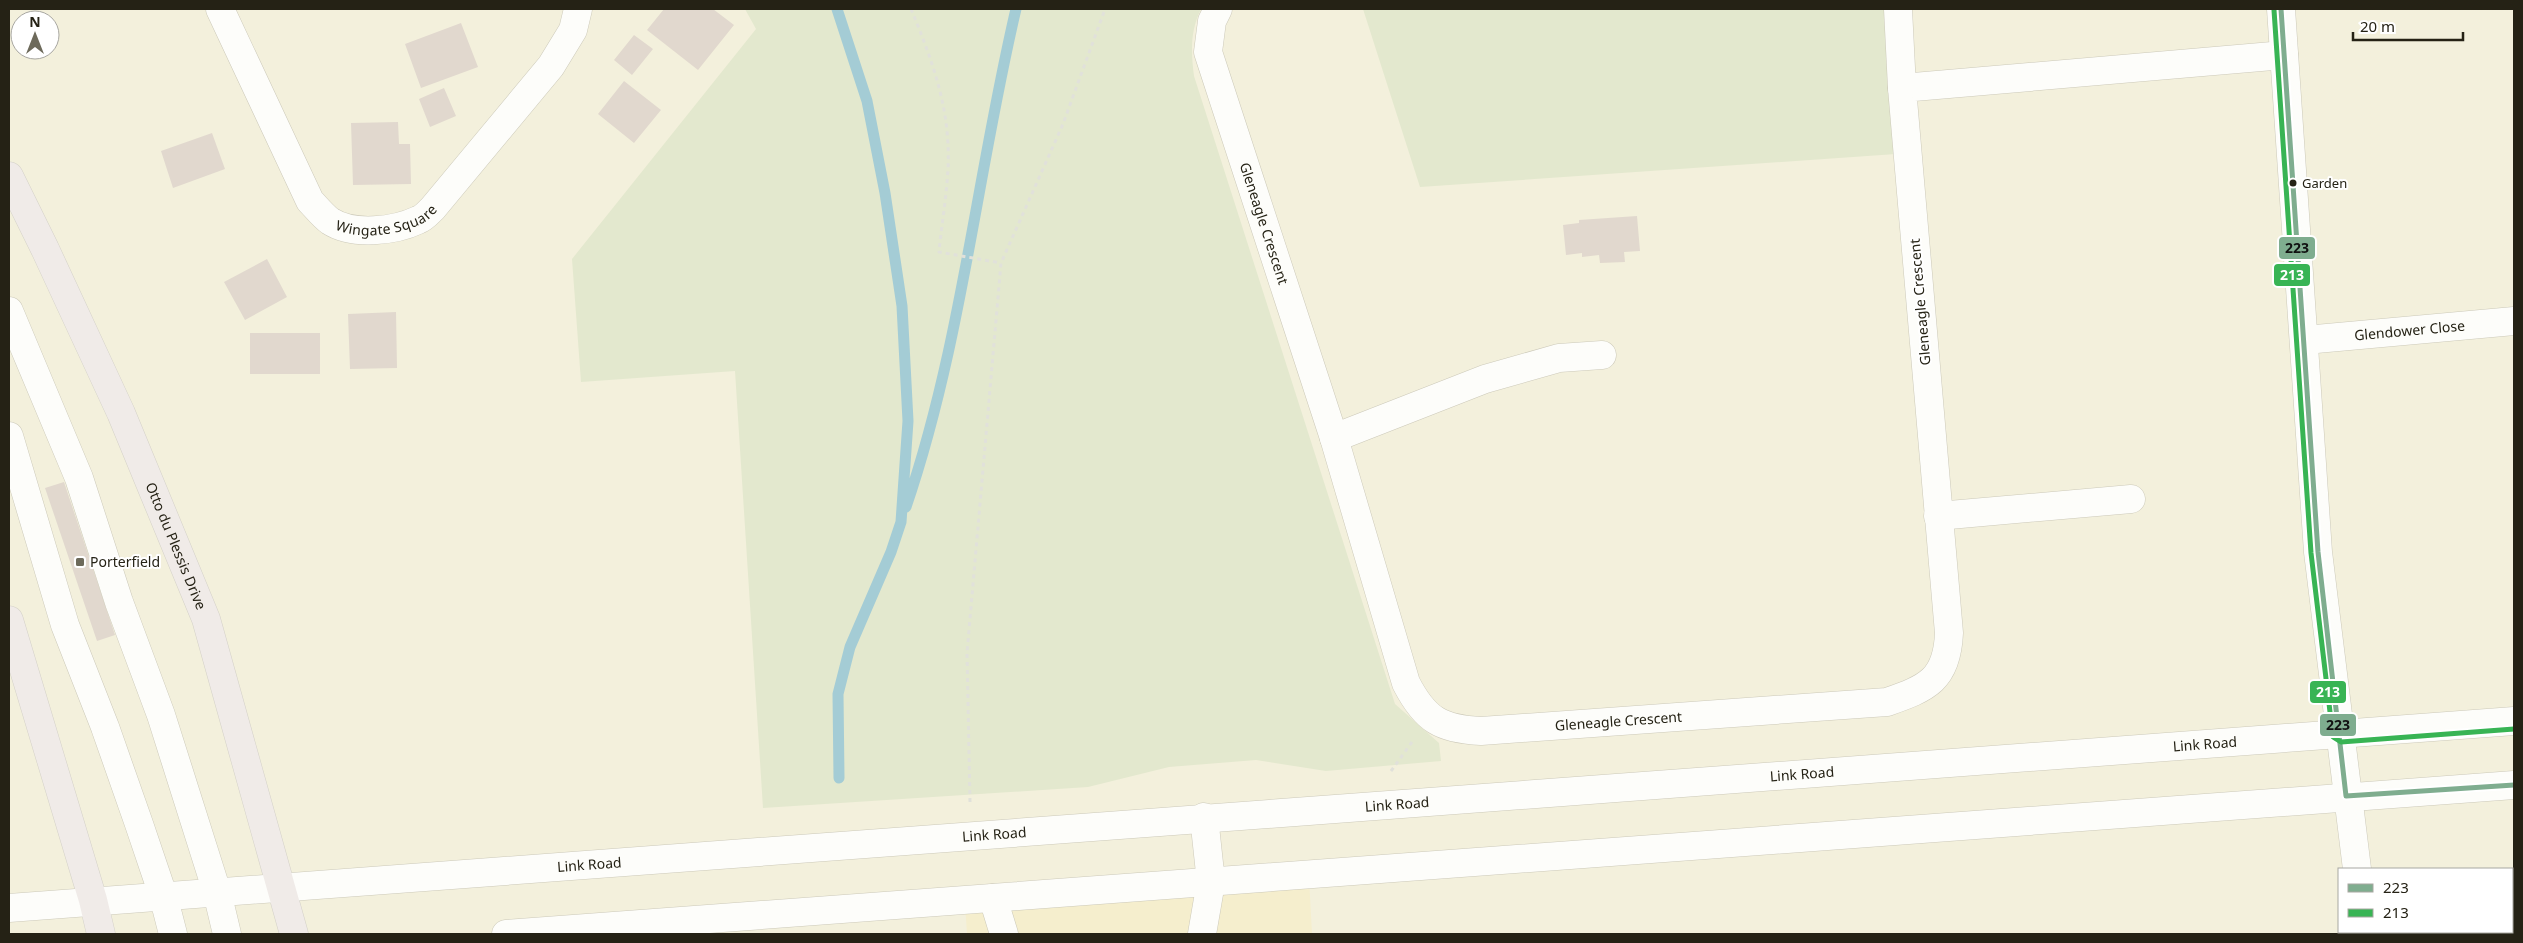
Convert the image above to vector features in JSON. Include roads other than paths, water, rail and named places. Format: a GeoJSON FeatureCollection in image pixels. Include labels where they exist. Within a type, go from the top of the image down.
{"type":"FeatureCollection","features":[{"type":"Feature","properties":{"kind":"main road","name":"Otto du Plessis Drive"},"geometry":{"type":"LineString","coordinates":[[9,176],[121,413],[206,619],[294,934]]}},
{"type":"Feature","properties":{"kind":"main road"},"geometry":{"type":"LineString","coordinates":[[9,620],[94,900],[101,934]]}},
{"type":"Feature","properties":{"kind":"street","name":"Wingate Square"},"geometry":{"type":"LineString","coordinates":[[220,9],[310,201],[330,221],[345,227],[366,230],[383,229],[419,220],[433,208],[551,66],[573,30],[578,9]]}},
{"type":"Feature","properties":{"kind":"street","name":"Gleneagle Crescent"},"geometry":{"type":"LineString","coordinates":[[1218,9],[1212,21],[1208,52],[1334,438],[1406,683],[1415,700],[1431,718],[1442,725],[1457,730],[1481,731],[1887,702],[1927,686],[1941,669],[1948,653],[1948,633],[1902,88],[1898,9]]}},
{"type":"Feature","properties":{"kind":"street"},"geometry":{"type":"LineString","coordinates":[[2281,9],[2318,552],[2356,868]]}},
{"type":"Feature","properties":{"kind":"street"},"geometry":{"type":"LineString","coordinates":[[1902,88],[2284,55]]}},
{"type":"Feature","properties":{"kind":"street"},"geometry":{"type":"LineString","coordinates":[[9,311],[79,478],[119,602],[161,715],[217,892],[227,934]]}},
{"type":"Feature","properties":{"kind":"street","name":"Glendower Close"},"geometry":{"type":"LineString","coordinates":[[2305,340],[2514,321]]}},
{"type":"Feature","properties":{"kind":"street"},"geometry":{"type":"LineString","coordinates":[[1334,438],[1485,379],[1559,358],[1602,355]]}},
{"type":"Feature","properties":{"kind":"street"},"geometry":{"type":"LineString","coordinates":[[9,436],[66,625],[105,727],[163,895],[173,934]]}},
{"type":"Feature","properties":{"kind":"street"},"geometry":{"type":"LineString","coordinates":[[1938,516],[2131,499]]}},
{"type":"Feature","properties":{"kind":"street","name":"Link Road"},"geometry":{"type":"LineString","coordinates":[[9,908],[94,900],[281,888],[1204,817],[2514,721]]}},
{"type":"Feature","properties":{"kind":"street"},"geometry":{"type":"LineString","coordinates":[[506,934],[2156,813],[2346,796],[2514,786]]}},
{"type":"Feature","properties":{"kind":"street"},"geometry":{"type":"LineString","coordinates":[[1202,934],[1211,882],[1204,817]]}},
{"type":"Feature","properties":{"kind":"street"},"geometry":{"type":"LineString","coordinates":[[993,898],[1004,934]]}},
{"type":"Feature","properties":{"kind":"waterway"},"geometry":{"type":"LineString","coordinates":[[837,9],[867,101],[885,193],[902,306],[908,421],[901,522],[891,552],[850,647],[838,694],[839,778]]}},
{"type":"Feature","properties":{"kind":"waterway"},"geometry":{"type":"LineString","coordinates":[[906,507],[925,446],[955,322],[1002,71],[1016,9]]}},
{"type":"Feature","properties":{"kind":"place","name":"Garden"},"geometry":{"type":"Point","coordinates":[2293,183]}},
{"type":"Feature","properties":{"kind":"place","name":"Porterfield"},"geometry":{"type":"Point","coordinates":[80,562]}}]}
